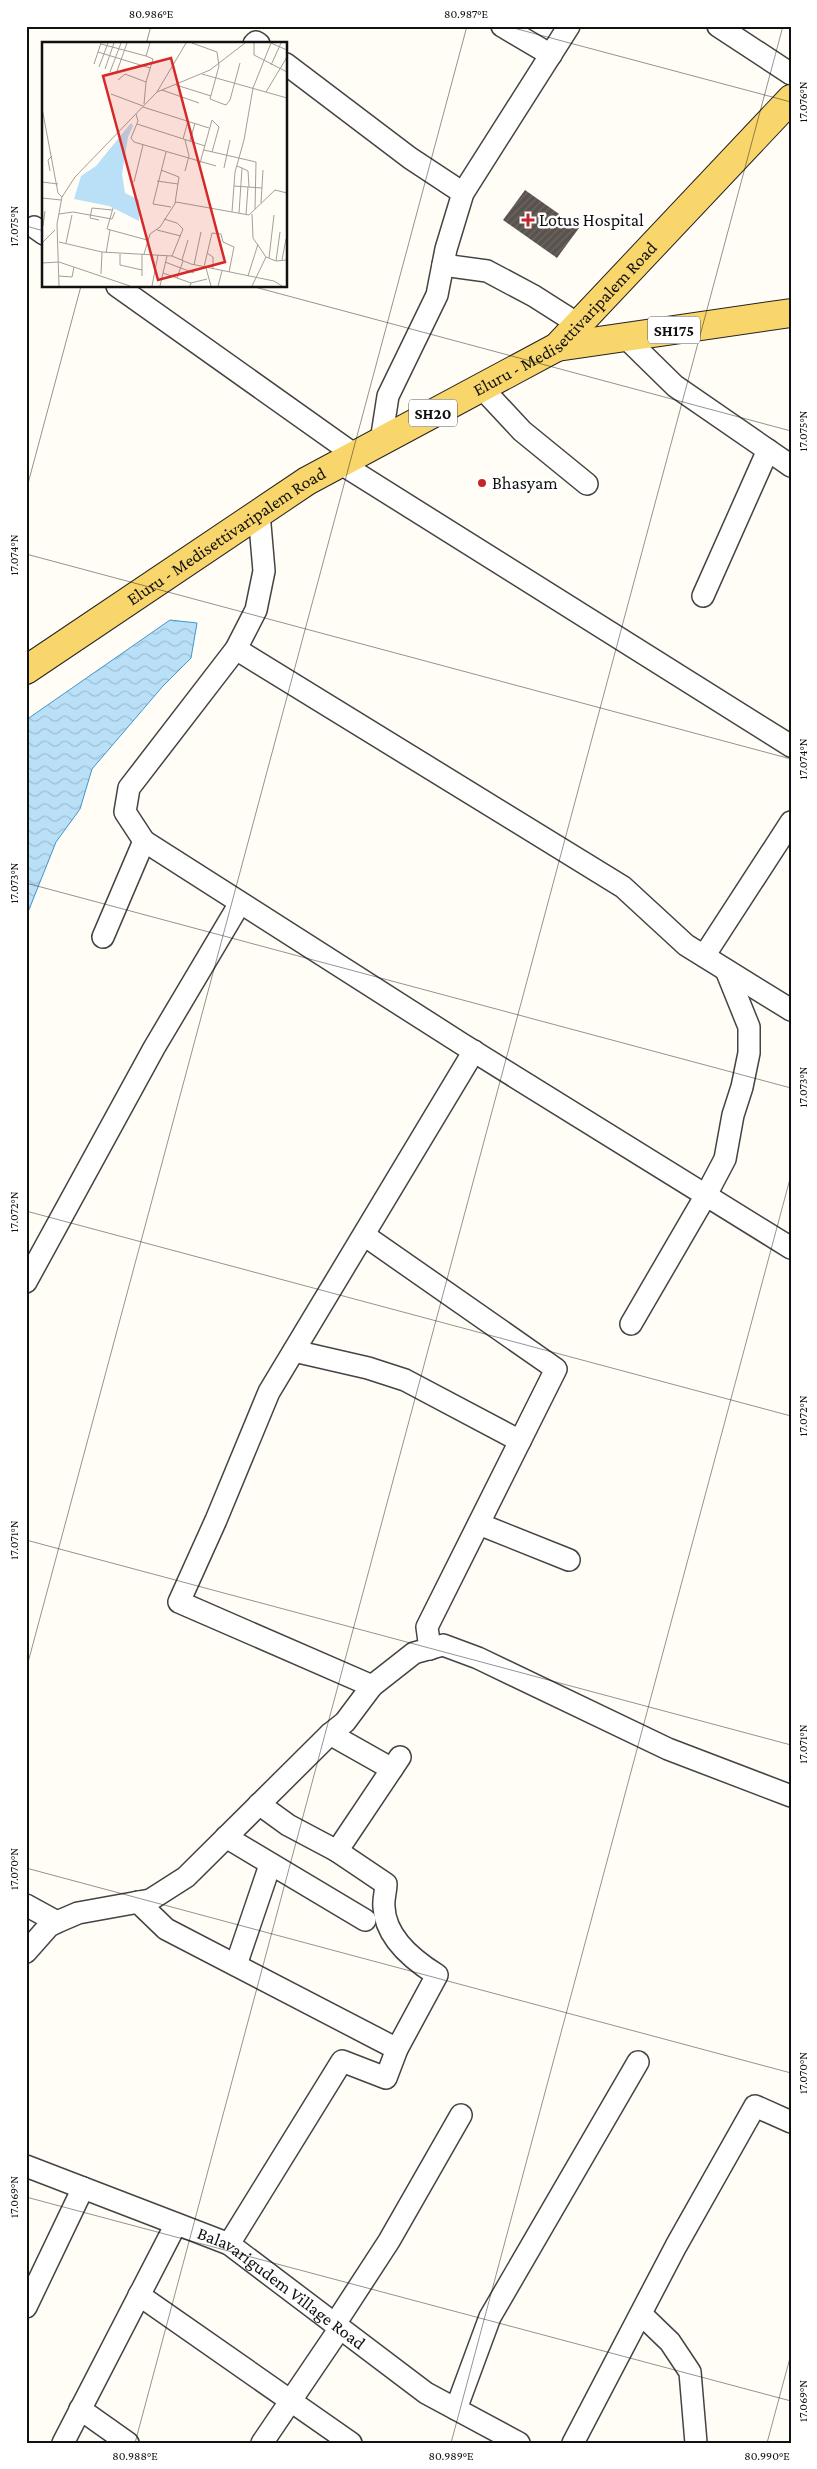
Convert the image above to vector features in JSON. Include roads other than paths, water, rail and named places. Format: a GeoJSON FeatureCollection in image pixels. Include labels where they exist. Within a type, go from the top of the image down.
{"type":"FeatureCollection","features":[{"type":"Feature","properties":{"kind":"main road","name":"Eluru - Medisettivaripalem Road"},"geometry":{"type":"LineString","coordinates":[[26,670],[307,481],[557,347],[791,99]]}},
{"type":"Feature","properties":{"kind":"main road","name":"SH175"},"geometry":{"type":"LineString","coordinates":[[557,347],[788,315]]}},
{"type":"Feature","properties":{"kind":"street"},"geometry":{"type":"LineString","coordinates":[[502,26],[551,55]]}},
{"type":"Feature","properties":{"kind":"street"},"geometry":{"type":"LineString","coordinates":[[381,441],[388,396],[437,295],[443,265],[463,192],[569,26]]}},
{"type":"Feature","properties":{"kind":"street"},"geometry":{"type":"LineString","coordinates":[[718,26],[791,74]]}},
{"type":"Feature","properties":{"kind":"street"},"geometry":{"type":"LineString","coordinates":[[288,66],[410,158],[463,192]]}},
{"type":"Feature","properties":{"kind":"street"},"geometry":{"type":"LineString","coordinates":[[443,265],[487,271],[534,296],[578,324]]}},
{"type":"Feature","properties":{"kind":"street"},"geometry":{"type":"LineString","coordinates":[[120,288],[347,459],[791,746]]}},
{"type":"Feature","properties":{"kind":"street"},"geometry":{"type":"LineString","coordinates":[[625,337],[675,386],[791,466]]}},
{"type":"Feature","properties":{"kind":"street"},"geometry":{"type":"LineString","coordinates":[[480,388],[522,431],[587,484]]}},
{"type":"Feature","properties":{"kind":"street"},"geometry":{"type":"LineString","coordinates":[[703,596],[768,450]]}},
{"type":"Feature","properties":{"kind":"street"},"geometry":{"type":"LineString","coordinates":[[259,513],[264,571],[256,610],[236,649],[129,788],[125,812],[144,841],[474,1051],[791,1248]]}},
{"type":"Feature","properties":{"kind":"street"},"geometry":{"type":"LineString","coordinates":[[236,649],[623,887],[686,945],[726,970],[788,1001]]}},
{"type":"Feature","properties":{"kind":"street"},"geometry":{"type":"LineString","coordinates":[[704,956],[791,822]]}},
{"type":"Feature","properties":{"kind":"street"},"geometry":{"type":"LineString","coordinates":[[103,937],[144,841]]}},
{"type":"Feature","properties":{"kind":"street"},"geometry":{"type":"LineString","coordinates":[[26,1282],[154,1048],[240,903]]}},
{"type":"Feature","properties":{"kind":"street"},"geometry":{"type":"LineString","coordinates":[[631,1324],[706,1196],[725,1159],[733,1114],[742,1086],[749,1053],[749,1027],[726,970]]}},
{"type":"Feature","properties":{"kind":"street"},"geometry":{"type":"LineString","coordinates":[[372,1686],[178,1602],[216,1520],[270,1392],[474,1051]]}},
{"type":"Feature","properties":{"kind":"street"},"geometry":{"type":"LineString","coordinates":[[364,1235],[556,1369],[427,1627],[430,1649]]}},
{"type":"Feature","properties":{"kind":"street"},"geometry":{"type":"LineString","coordinates":[[294,1351],[368,1368],[405,1380],[520,1441]]}},
{"type":"Feature","properties":{"kind":"street"},"geometry":{"type":"LineString","coordinates":[[479,1524],[569,1560]]}},
{"type":"Feature","properties":{"kind":"street"},"geometry":{"type":"LineString","coordinates":[[26,1952],[49,1926],[57,1922],[78,1913],[150,1900],[186,1877],[330,1734],[345,1722],[372,1686],[414,1653],[443,1646],[478,1658],[668,1749],[791,1796]]}},
{"type":"Feature","properties":{"kind":"street"},"geometry":{"type":"LineString","coordinates":[[330,1734],[396,1763],[337,1851]]}},
{"type":"Feature","properties":{"kind":"street"},"geometry":{"type":"LineString","coordinates":[[229,2244],[342,2060],[386,2078],[397,2049],[437,1976],[422,1966],[390,1932],[384,1907],[386,1884],[337,1851],[288,1825],[259,1804]]}},
{"type":"Feature","properties":{"kind":"street"},"geometry":{"type":"LineString","coordinates":[[226,1837],[365,1920]]}},
{"type":"Feature","properties":{"kind":"street"},"geometry":{"type":"LineString","coordinates":[[236,1965],[270,1864]]}},
{"type":"Feature","properties":{"kind":"street"},"geometry":{"type":"LineString","coordinates":[[138,1902],[166,1929],[397,2049]]}},
{"type":"Feature","properties":{"kind":"street"},"geometry":{"type":"LineString","coordinates":[[26,1905],[57,1922]]}},
{"type":"Feature","properties":{"kind":"street"},"geometry":{"type":"LineString","coordinates":[[456,2409],[490,2317],[638,2062]]}},
{"type":"Feature","properties":{"kind":"street"},"geometry":{"type":"LineString","coordinates":[[573,2443],[755,2106],[791,2122]]}},
{"type":"Feature","properties":{"kind":"street"},"geometry":{"type":"LineString","coordinates":[[262,2443],[338,2326],[390,2241],[461,2115]]}},
{"type":"Feature","properties":{"kind":"street","name":"Balavarigudem Village Road"},"geometry":{"type":"LineString","coordinates":[[26,2166],[229,2244],[426,2393],[519,2443]]}},
{"type":"Feature","properties":{"kind":"street"},"geometry":{"type":"LineString","coordinates":[[26,2307],[83,2188]]}},
{"type":"Feature","properties":{"kind":"street"},"geometry":{"type":"LineString","coordinates":[[62,2443],[176,2224]]}},
{"type":"Feature","properties":{"kind":"street"},"geometry":{"type":"LineString","coordinates":[[139,2295],[351,2443]]}},
{"type":"Feature","properties":{"kind":"street"},"geometry":{"type":"LineString","coordinates":[[641,2314],[670,2342],[690,2372],[696,2443]]}},
{"type":"Feature","properties":{"kind":"street"},"geometry":{"type":"LineString","coordinates":[[80,2409],[128,2443]]}},
{"type":"Feature","properties":{"kind":"water"},"geometry":{"type":"Polygon","coordinates":[[[170,620],[197,623],[191,658],[163,686],[92,769],[80,809],[56,842],[26,917],[26,720],[170,620]]]}},
{"type":"Feature","properties":{"kind":"place","name":"Lotus Hospital"},"geometry":{"type":"Point","coordinates":[528,220]}},
{"type":"Feature","properties":{"kind":"place","name":"Bhasyam"},"geometry":{"type":"Point","coordinates":[482,483]}}]}
